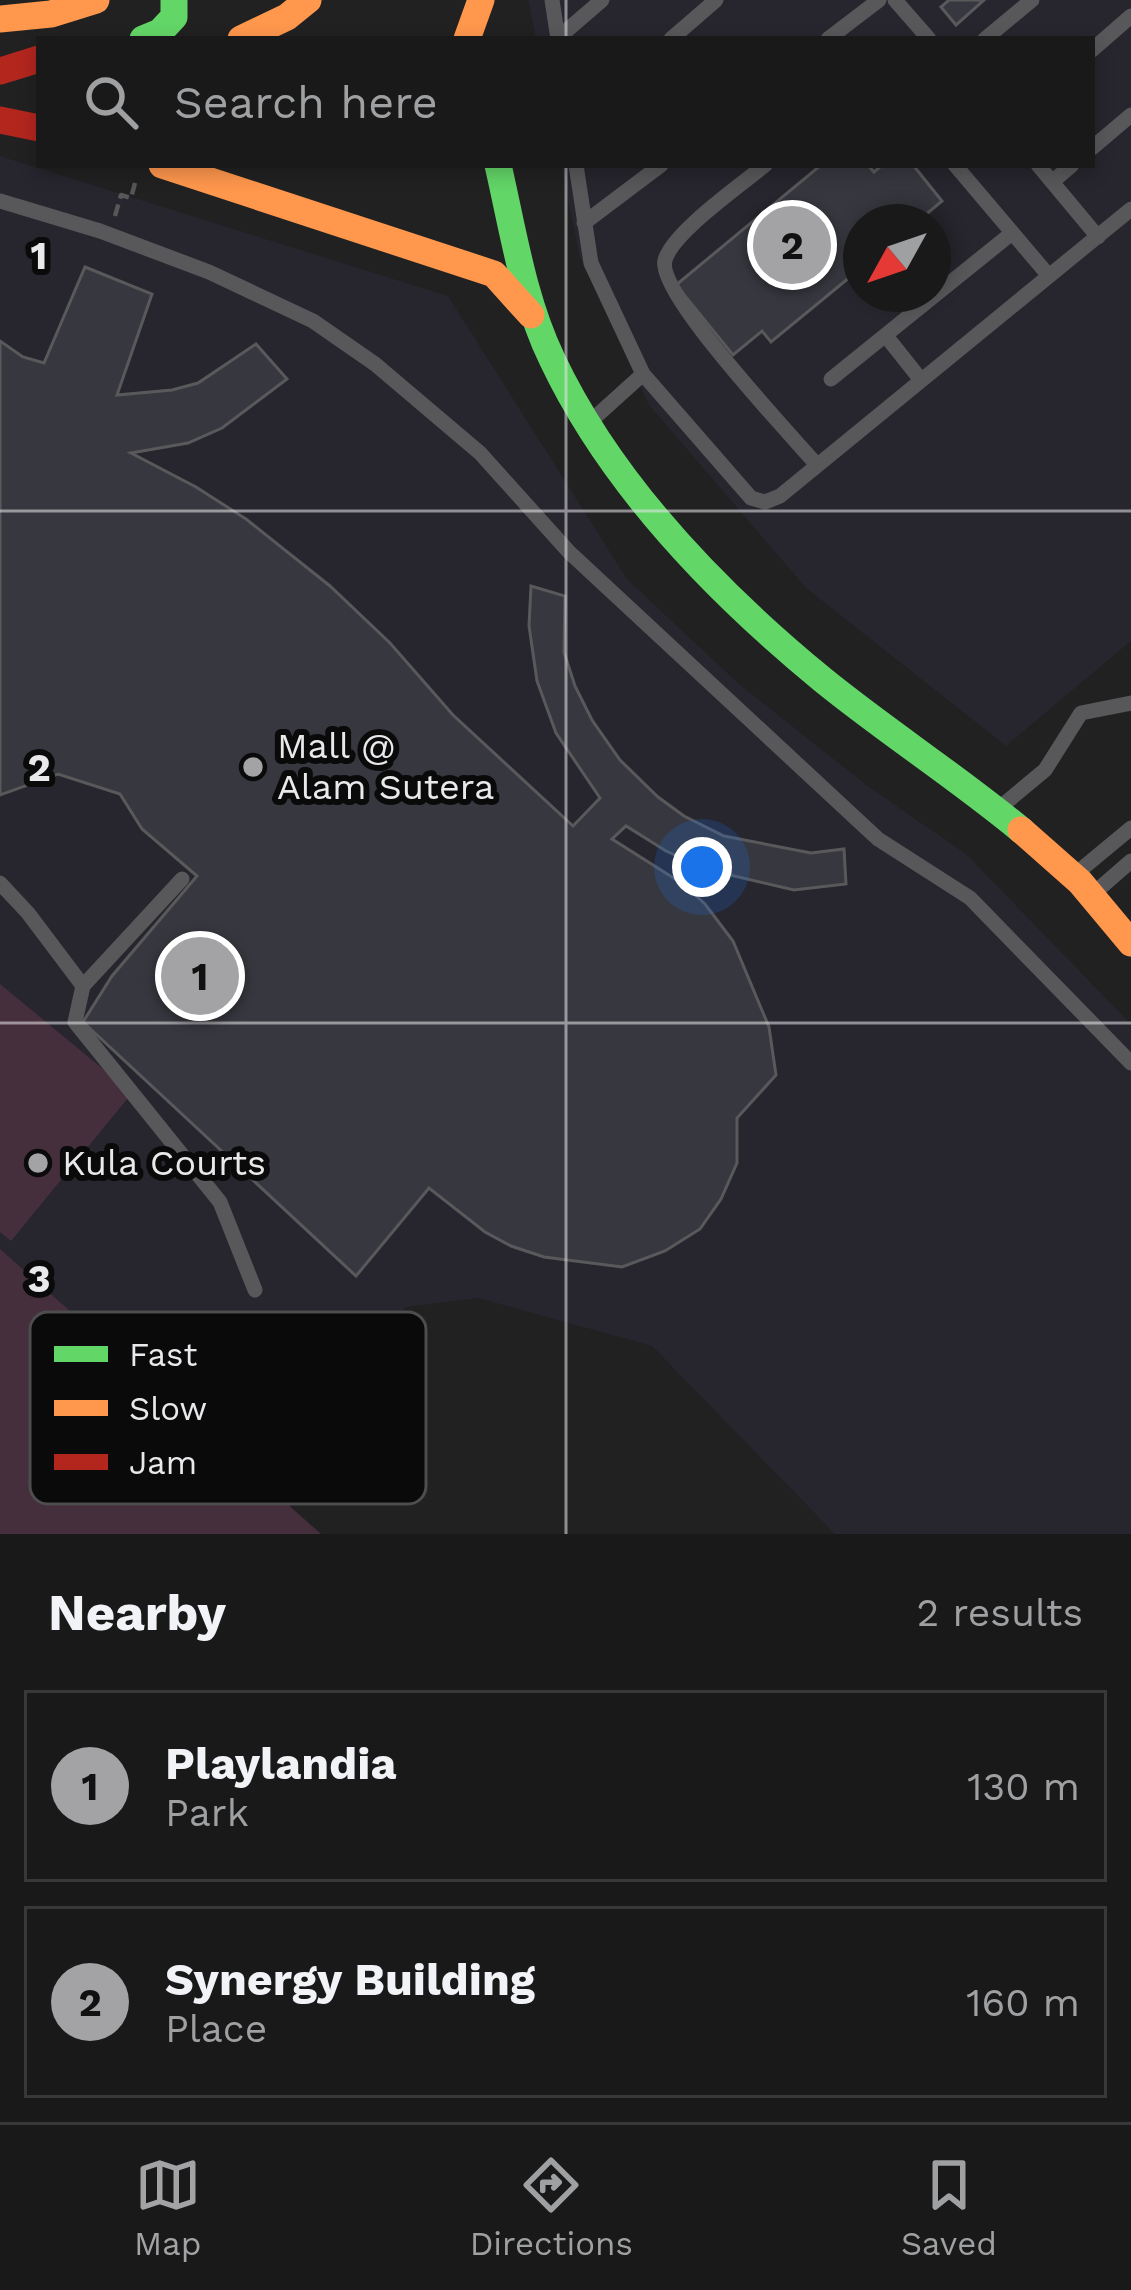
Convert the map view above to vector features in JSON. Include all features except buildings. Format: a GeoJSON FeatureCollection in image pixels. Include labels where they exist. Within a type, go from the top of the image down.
{"type":"FeatureCollection","features":[{"type":"Feature","properties":{"kind":"street"},"geometry":{"type":"LineString","coordinates":[[0,19],[51,14],[95,0]]}},
{"type":"Feature","properties":{"kind":"street"},"geometry":{"type":"LineString","coordinates":[[150,36],[174,17],[174,0]]}},
{"type":"Feature","properties":{"kind":"street"},"geometry":{"type":"LineString","coordinates":[[247,36],[287,17],[308,0]]}},
{"type":"Feature","properties":{"kind":"street"},"geometry":{"type":"LineString","coordinates":[[458,0],[465,36]]}},
{"type":"Feature","properties":{"kind":"street"},"geometry":{"type":"LineString","coordinates":[[467,36],[481,0]]}},
{"type":"Feature","properties":{"kind":"street"},"geometry":{"type":"LineString","coordinates":[[0,71],[36,60]]}},
{"type":"Feature","properties":{"kind":"street"},"geometry":{"type":"LineString","coordinates":[[0,120],[36,127]]}},
{"type":"Feature","properties":{"kind":"street"},"geometry":{"type":"LineString","coordinates":[[498,168],[536,320],[587,425],[706,568],[786,648],[996,811],[1082,886],[1131,943]]}},
{"type":"Feature","properties":{"kind":"street"},"geometry":{"type":"LineString","coordinates":[[150,171],[494,274],[536,320]]}},
{"type":"Feature","properties":{"kind":"lane"},"geometry":{"type":"LineString","coordinates":[[552,0],[558,36]]}},
{"type":"Feature","properties":{"kind":"lane"},"geometry":{"type":"LineString","coordinates":[[560,36],[602,0]]}},
{"type":"Feature","properties":{"kind":"lane"},"geometry":{"type":"LineString","coordinates":[[674,36],[716,0]]}},
{"type":"Feature","properties":{"kind":"lane"},"geometry":{"type":"LineString","coordinates":[[838,36],[879,0]]}},
{"type":"Feature","properties":{"kind":"lane"},"geometry":{"type":"LineString","coordinates":[[895,0],[926,36]]}},
{"type":"Feature","properties":{"kind":"lane"},"geometry":{"type":"LineString","coordinates":[[989,36],[1032,0]]}},
{"type":"Feature","properties":{"kind":"lane"},"geometry":{"type":"LineString","coordinates":[[1095,47],[1131,16]]}},
{"type":"Feature","properties":{"kind":"lane"},"geometry":{"type":"LineString","coordinates":[[1095,145],[1131,115]]}},
{"type":"Feature","properties":{"kind":"lane"},"geometry":{"type":"LineString","coordinates":[[576,168],[591,263],[643,374],[751,498],[765,502],[780,496],[1131,209]]}},
{"type":"Feature","properties":{"kind":"lane"},"geometry":{"type":"LineString","coordinates":[[584,223],[657,168]]}},
{"type":"Feature","properties":{"kind":"lane"},"geometry":{"type":"LineString","coordinates":[[762,168],[676,242],[665,260],[665,272],[682,307],[817,465]]}},
{"type":"Feature","properties":{"kind":"lane"},"geometry":{"type":"LineString","coordinates":[[958,168],[1049,276]]}},
{"type":"Feature","properties":{"kind":"lane"},"geometry":{"type":"LineString","coordinates":[[1040,168],[1098,237]]}},
{"type":"Feature","properties":{"kind":"lane"},"geometry":{"type":"LineString","coordinates":[[1052,182],[1068,168]]}},
{"type":"Feature","properties":{"kind":"lane"},"geometry":{"type":"LineString","coordinates":[[0,201],[209,272],[313,321],[375,364],[480,453],[569,552],[878,839],[970,898],[1131,1063]]}},
{"type":"Feature","properties":{"kind":"lane"},"geometry":{"type":"LineString","coordinates":[[830,379],[1012,233]]}},
{"type":"Feature","properties":{"kind":"lane"},"geometry":{"type":"LineString","coordinates":[[886,336],[921,380]]}},
{"type":"Feature","properties":{"kind":"lane"},"geometry":{"type":"LineString","coordinates":[[587,425],[643,374]]}},
{"type":"Feature","properties":{"kind":"lane"},"geometry":{"type":"LineString","coordinates":[[996,811],[1045,770],[1081,713],[1131,703]]}},
{"type":"Feature","properties":{"kind":"lane"},"geometry":{"type":"LineString","coordinates":[[1082,886],[1131,828]]}},
{"type":"Feature","properties":{"kind":"lane"},"geometry":{"type":"LineString","coordinates":[[1082,886],[1131,861]]}},
{"type":"Feature","properties":{"kind":"lane"},"geometry":{"type":"LineString","coordinates":[[182,879],[82,986],[75,1022],[220,1202],[255,1290]]}},
{"type":"Feature","properties":{"kind":"lane"},"geometry":{"type":"LineString","coordinates":[[0,883],[82,986]]}},
{"type":"Feature","properties":{"kind":"path"},"geometry":{"type":"LineString","coordinates":[[111,235],[121,195],[131,198],[150,171]]}},
{"type":"Feature","properties":{"kind":"shaded area"},"geometry":{"type":"Polygon","coordinates":[[[528,0],[1131,0],[1131,641],[1006,746],[806,588],[649,405],[580,258],[562,168],[1095,168],[1095,36],[535,36],[528,0]]]}},
{"type":"Feature","properties":{"kind":"shaded area"},"geometry":{"type":"Polygon","coordinates":[[[0,156],[448,296],[627,579],[739,684],[869,787],[966,854],[1131,1024],[1131,1534],[835,1534],[652,1346],[478,1298],[406,1307],[401,1312],[30,1312],[30,1504],[219,1504],[191,1534],[0,1534],[0,156]]]}},
{"type":"Feature","properties":{"kind":"shaded area","name":"Kula Courts"},"geometry":{"type":"Polygon","coordinates":[[[0,984],[132,1093],[11,1241],[0,1232],[0,984]]]}},
{"type":"Feature","properties":{"kind":"shaded area"},"geometry":{"type":"Polygon","coordinates":[[[0,1249],[71,1312],[30,1312],[30,1504],[287,1504],[321,1534],[0,1534],[0,1249]]]}},
{"type":"Feature","properties":{"kind":"traffic: fast"},"geometry":{"type":"LineString","coordinates":[[150,36],[174,17],[174,0]]}},
{"type":"Feature","properties":{"kind":"traffic: fast"},"geometry":{"type":"LineString","coordinates":[[499,168],[542,336],[576,405],[636,493],[706,573],[783,646],[1021,830]]}},
{"type":"Feature","properties":{"kind":"traffic: slow"},"geometry":{"type":"LineString","coordinates":[[0,19],[51,14],[96,0]]}},
{"type":"Feature","properties":{"kind":"traffic: slow"},"geometry":{"type":"LineString","coordinates":[[247,36],[287,17],[308,0]]}},
{"type":"Feature","properties":{"kind":"traffic: slow"},"geometry":{"type":"LineString","coordinates":[[468,36],[481,0]]}},
{"type":"Feature","properties":{"kind":"traffic: slow"},"geometry":{"type":"LineString","coordinates":[[171,168],[494,274],[531,315]]}},
{"type":"Feature","properties":{"kind":"traffic: slow"},"geometry":{"type":"LineString","coordinates":[[1021,830],[1080,882],[1131,943]]}},
{"type":"Feature","properties":{"kind":"traffic: jam"},"geometry":{"type":"LineString","coordinates":[[0,71],[36,60]]}},
{"type":"Feature","properties":{"kind":"traffic: jam"},"geometry":{"type":"LineString","coordinates":[[0,120],[36,127]]}},
{"type":"Feature","properties":{"kind":"place","name":"Synergy Building"},"geometry":{"type":"Point","coordinates":[792,245]}},
{"type":"Feature","properties":{"kind":"place","name":"Mall @ Alam Sutera"},"geometry":{"type":"Point","coordinates":[253,767]}},
{"type":"Feature","properties":{"kind":"place","name":"Playlandia"},"geometry":{"type":"Point","coordinates":[200,976]}},
{"type":"Feature","properties":{"kind":"place","name":"Kula Courts"},"geometry":{"type":"Point","coordinates":[38,1163]}}]}
